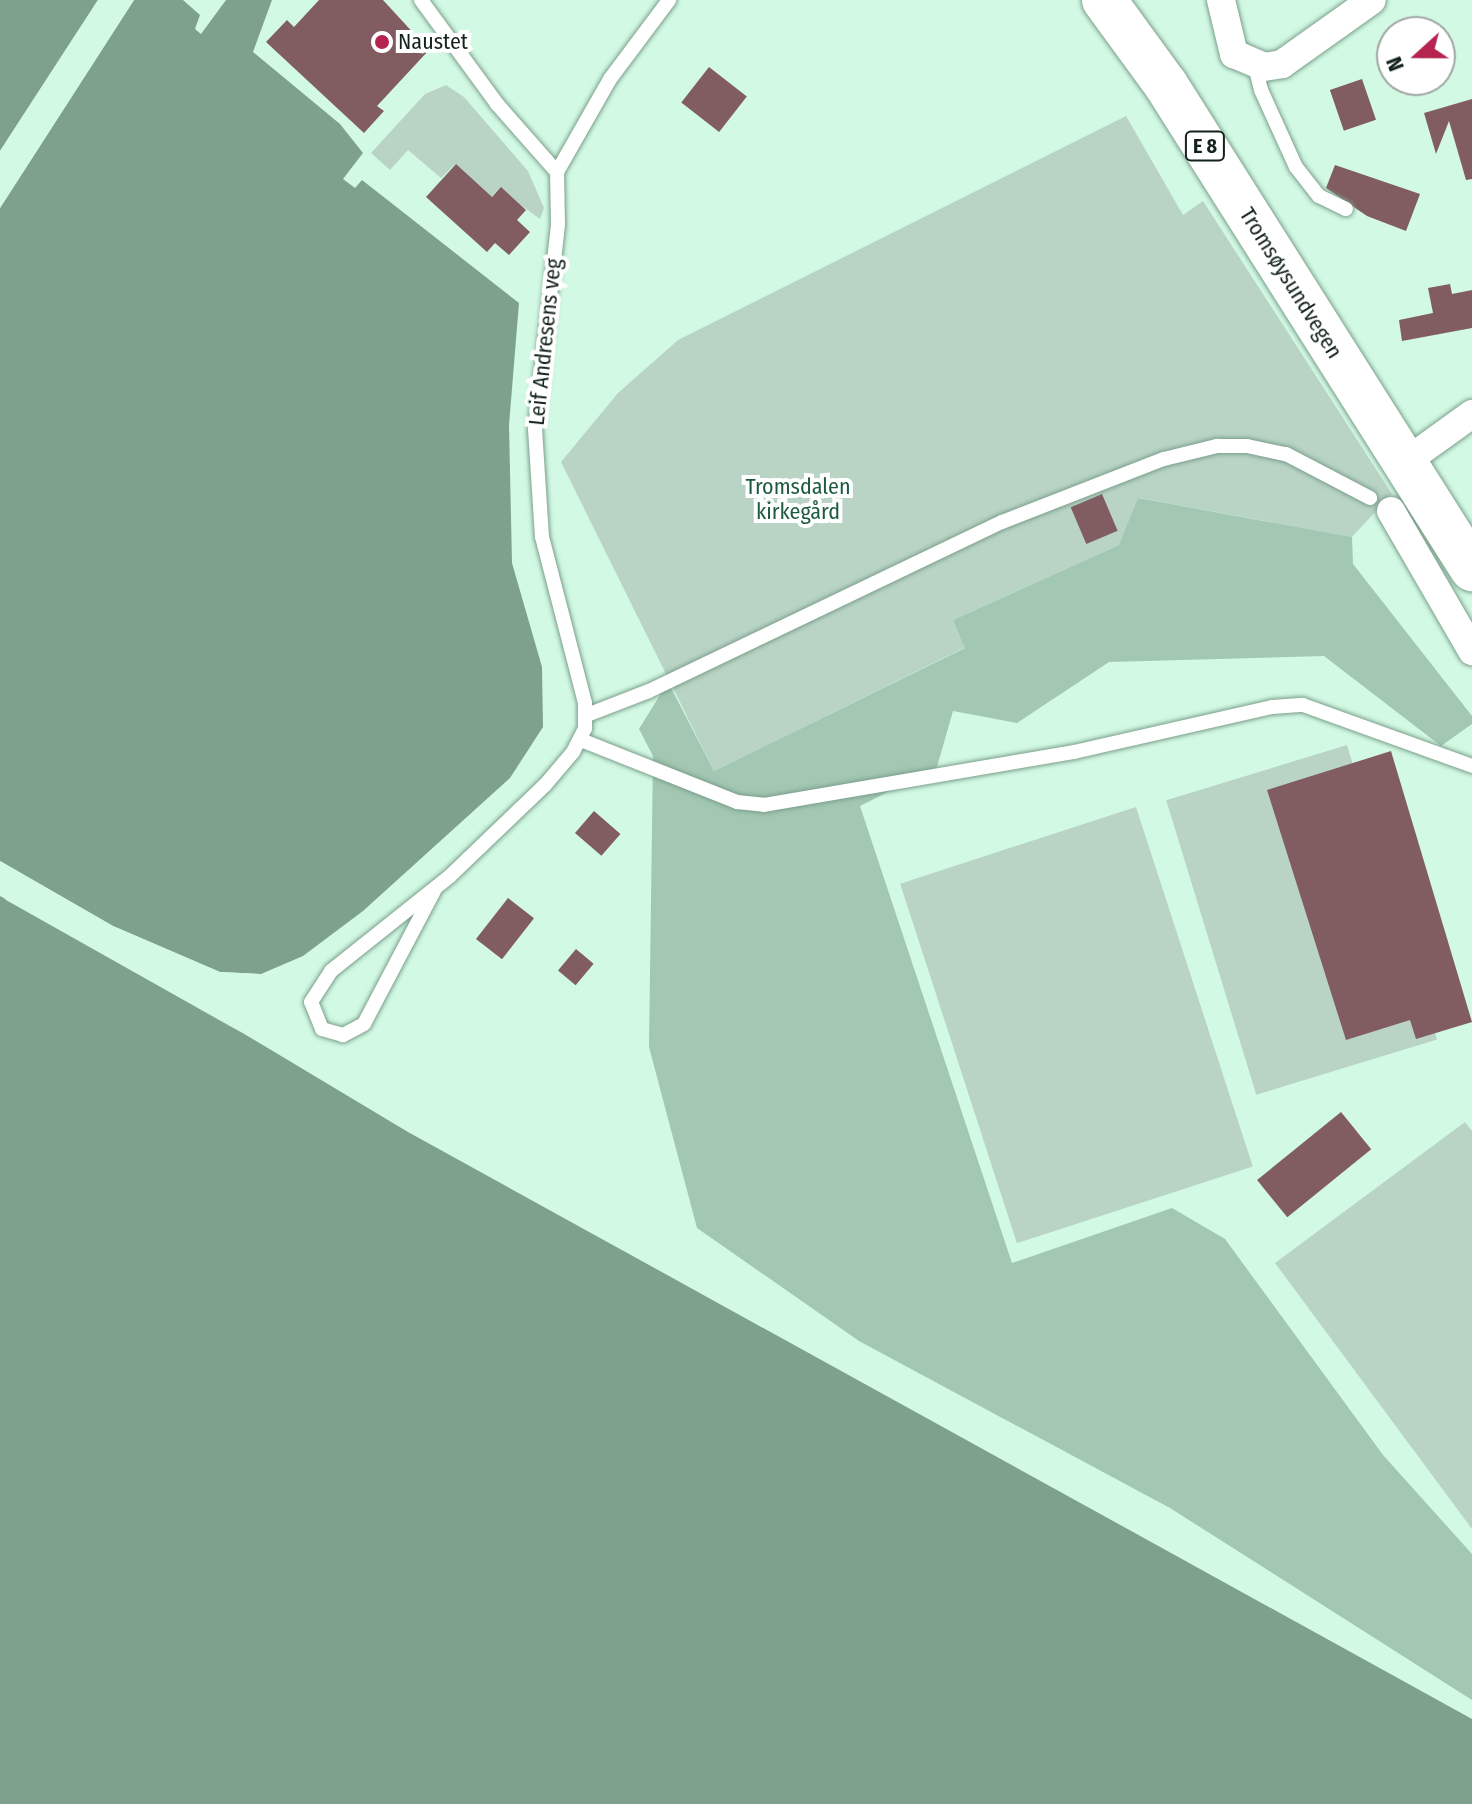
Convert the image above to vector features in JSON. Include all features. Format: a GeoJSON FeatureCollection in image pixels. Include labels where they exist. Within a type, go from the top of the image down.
{"type":"FeatureCollection","features":[{"type":"Feature","properties":{"kind":"highway","name":"Tromsøysundvegen"},"geometry":{"type":"LineString","coordinates":[[1104,0],[1166,85],[1472,569]]}},
{"type":"Feature","properties":{"kind":"street"},"geometry":{"type":"LineString","coordinates":[[1221,0],[1228,45],[1238,58],[1255,66],[1282,64],[1372,0]]}},
{"type":"Feature","properties":{"kind":"street"},"geometry":{"type":"LineString","coordinates":[[1404,463],[1472,414]]}},
{"type":"Feature","properties":{"kind":"street"},"geometry":{"type":"LineString","coordinates":[[1381,504],[1472,651]]}},
{"type":"Feature","properties":{"kind":"lane"},"geometry":{"type":"LineString","coordinates":[[421,0],[497,104],[557,172],[610,79],[669,0]]}},
{"type":"Feature","properties":{"kind":"lane"},"geometry":{"type":"LineString","coordinates":[[1255,66],[1261,90],[1296,167],[1319,196],[1346,209]]}},
{"type":"Feature","properties":{"kind":"lane","name":"Leif Andresens veg"},"geometry":{"type":"LineString","coordinates":[[434,891],[364,1024],[343,1035],[322,1029],[311,1002],[331,971],[434,891],[545,785],[581,740],[587,715],[549,569],[538,503],[535,396],[558,224],[557,172]]}},
{"type":"Feature","properties":{"kind":"lane"},"geometry":{"type":"LineString","coordinates":[[587,715],[658,686],[1002,522],[1164,459],[1217,446],[1247,446],[1286,454],[1381,504]]}},
{"type":"Feature","properties":{"kind":"lane"},"geometry":{"type":"LineString","coordinates":[[581,740],[737,802],[764,805],[1028,760],[1272,707],[1303,705],[1329,711],[1457,765],[1472,766]]}},
{"type":"Feature","properties":{"kind":"green space"},"geometry":{"type":"Polygon","coordinates":[[[446,85],[464,97],[528,171],[544,208],[540,219],[499,189],[490,198],[455,164],[441,178],[408,150],[390,170],[371,153],[425,94],[446,85]]]}},
{"type":"Feature","properties":{"kind":"green space","name":"Tromsdalen kirkegård"},"geometry":{"type":"Polygon","coordinates":[[[1126,116],[1183,215],[1203,201],[1392,494],[1352,537],[1139,498],[1119,545],[953,620],[966,647],[714,771],[561,462],[618,393],[678,340],[1126,116]]]}},
{"type":"Feature","properties":{"kind":"green space"},"geometry":{"type":"Polygon","coordinates":[[[1347,745],[1437,1040],[1256,1095],[1166,800],[1347,745]]]}},
{"type":"Feature","properties":{"kind":"green space"},"geometry":{"type":"Polygon","coordinates":[[[1136,807],[1253,1166],[1017,1243],[900,884],[1136,807]]]}},
{"type":"Feature","properties":{"kind":"green space"},"geometry":{"type":"Polygon","coordinates":[[[1465,1122],[1472,1131],[1472,1529],[1275,1263],[1465,1122]]]}},
{"type":"Feature","properties":{"kind":"shaded area"},"geometry":{"type":"Polygon","coordinates":[[[0,0],[98,0],[0,151],[0,0]]]}},
{"type":"Feature","properties":{"kind":"shaded area"},"geometry":{"type":"Polygon","coordinates":[[[134,0],[183,0],[200,15],[195,29],[201,34],[226,0],[272,0],[253,52],[340,124],[363,153],[343,179],[355,188],[362,180],[519,303],[509,425],[512,563],[542,667],[543,727],[510,778],[363,911],[303,956],[261,974],[220,972],[113,926],[0,861],[0,208],[134,0]]]}},
{"type":"Feature","properties":{"kind":"shaded area"},"geometry":{"type":"Polygon","coordinates":[[[1138,498],[1352,537],[1353,564],[1472,716],[1472,724],[1441,746],[1324,656],[1109,662],[1017,723],[953,711],[937,767],[860,806],[1012,1263],[1172,1208],[1225,1239],[1383,1455],[1472,1554],[1472,1700],[1170,1508],[859,1341],[697,1228],[649,1047],[653,756],[639,729],[668,682],[714,771],[965,648],[953,620],[1119,545],[1138,498]]]}},
{"type":"Feature","properties":{"kind":"shaded area"},"geometry":{"type":"Polygon","coordinates":[[[0,896],[124,962],[408,1132],[1472,1719],[1472,1804],[0,1804],[0,896]]]}},
{"type":"Feature","properties":{"kind":"pier"},"geometry":{"type":"Polygon","coordinates":[[[98,0],[101,2],[0,155],[0,151],[98,0]]]}},
{"type":"Feature","properties":{"kind":"pier"},"geometry":{"type":"Polygon","coordinates":[[[130,0],[134,0],[0,208],[0,201],[130,0]]]}},
{"type":"Feature","properties":{"kind":"pier"},"geometry":{"type":"Polygon","coordinates":[[[0,861],[113,926],[220,972],[261,974],[260,978],[219,976],[111,930],[7,871],[0,861]]]}},
{"type":"Feature","properties":{"kind":"pier"},"geometry":{"type":"Polygon","coordinates":[[[0,892],[126,959],[244,1034],[6,900],[0,892]]]}},
{"type":"Feature","properties":{"kind":"building"},"geometry":{"type":"Polygon","coordinates":[[[319,0],[383,0],[429,50],[377,106],[384,111],[364,133],[266,42],[287,20],[294,27],[319,0]]]}},
{"type":"Feature","properties":{"kind":"building"},"geometry":{"type":"Polygon","coordinates":[[[709,67],[747,97],[719,132],[681,102],[709,67]]]}},
{"type":"Feature","properties":{"kind":"building"},"geometry":{"type":"Polygon","coordinates":[[[1362,79],[1376,120],[1344,131],[1330,90],[1362,79]]]}},
{"type":"Feature","properties":{"kind":"building"},"geometry":{"type":"Polygon","coordinates":[[[1472,99],[1472,179],[1466,180],[1449,121],[1436,154],[1424,113],[1472,99]]]}},
{"type":"Feature","properties":{"kind":"building"},"geometry":{"type":"Polygon","coordinates":[[[456,164],[492,197],[501,187],[526,210],[517,220],[530,232],[509,255],[495,243],[487,252],[426,197],[456,164]]]}},
{"type":"Feature","properties":{"kind":"building"},"geometry":{"type":"Polygon","coordinates":[[[1335,165],[1420,194],[1406,231],[1367,216],[1326,188],[1335,165]]]}},
{"type":"Feature","properties":{"kind":"building"},"geometry":{"type":"Polygon","coordinates":[[[1450,284],[1452,294],[1472,290],[1472,328],[1402,341],[1399,320],[1433,313],[1428,288],[1450,284]]]}},
{"type":"Feature","properties":{"kind":"building"},"geometry":{"type":"Polygon","coordinates":[[[1102,494],[1118,531],[1086,544],[1071,507],[1102,494]]]}},
{"type":"Feature","properties":{"kind":"building"},"geometry":{"type":"Polygon","coordinates":[[[1391,751],[1472,1022],[1416,1039],[1410,1020],[1346,1040],[1267,790],[1391,751]]]}},
{"type":"Feature","properties":{"kind":"building"},"geometry":{"type":"Polygon","coordinates":[[[594,811],[620,834],[601,856],[575,833],[594,811]]]}},
{"type":"Feature","properties":{"kind":"building"},"geometry":{"type":"Polygon","coordinates":[[[508,898],[534,918],[502,959],[476,939],[508,898]]]}},
{"type":"Feature","properties":{"kind":"building"},"geometry":{"type":"Polygon","coordinates":[[[576,949],[594,964],[576,985],[558,970],[576,949]]]}},
{"type":"Feature","properties":{"kind":"building"},"geometry":{"type":"Polygon","coordinates":[[[1341,1112],[1371,1149],[1287,1217],[1257,1180],[1341,1112]]]}},
{"type":"Feature","properties":{"kind":"place","name":"Naustet"},"geometry":{"type":"Point","coordinates":[382,42]}}]}
